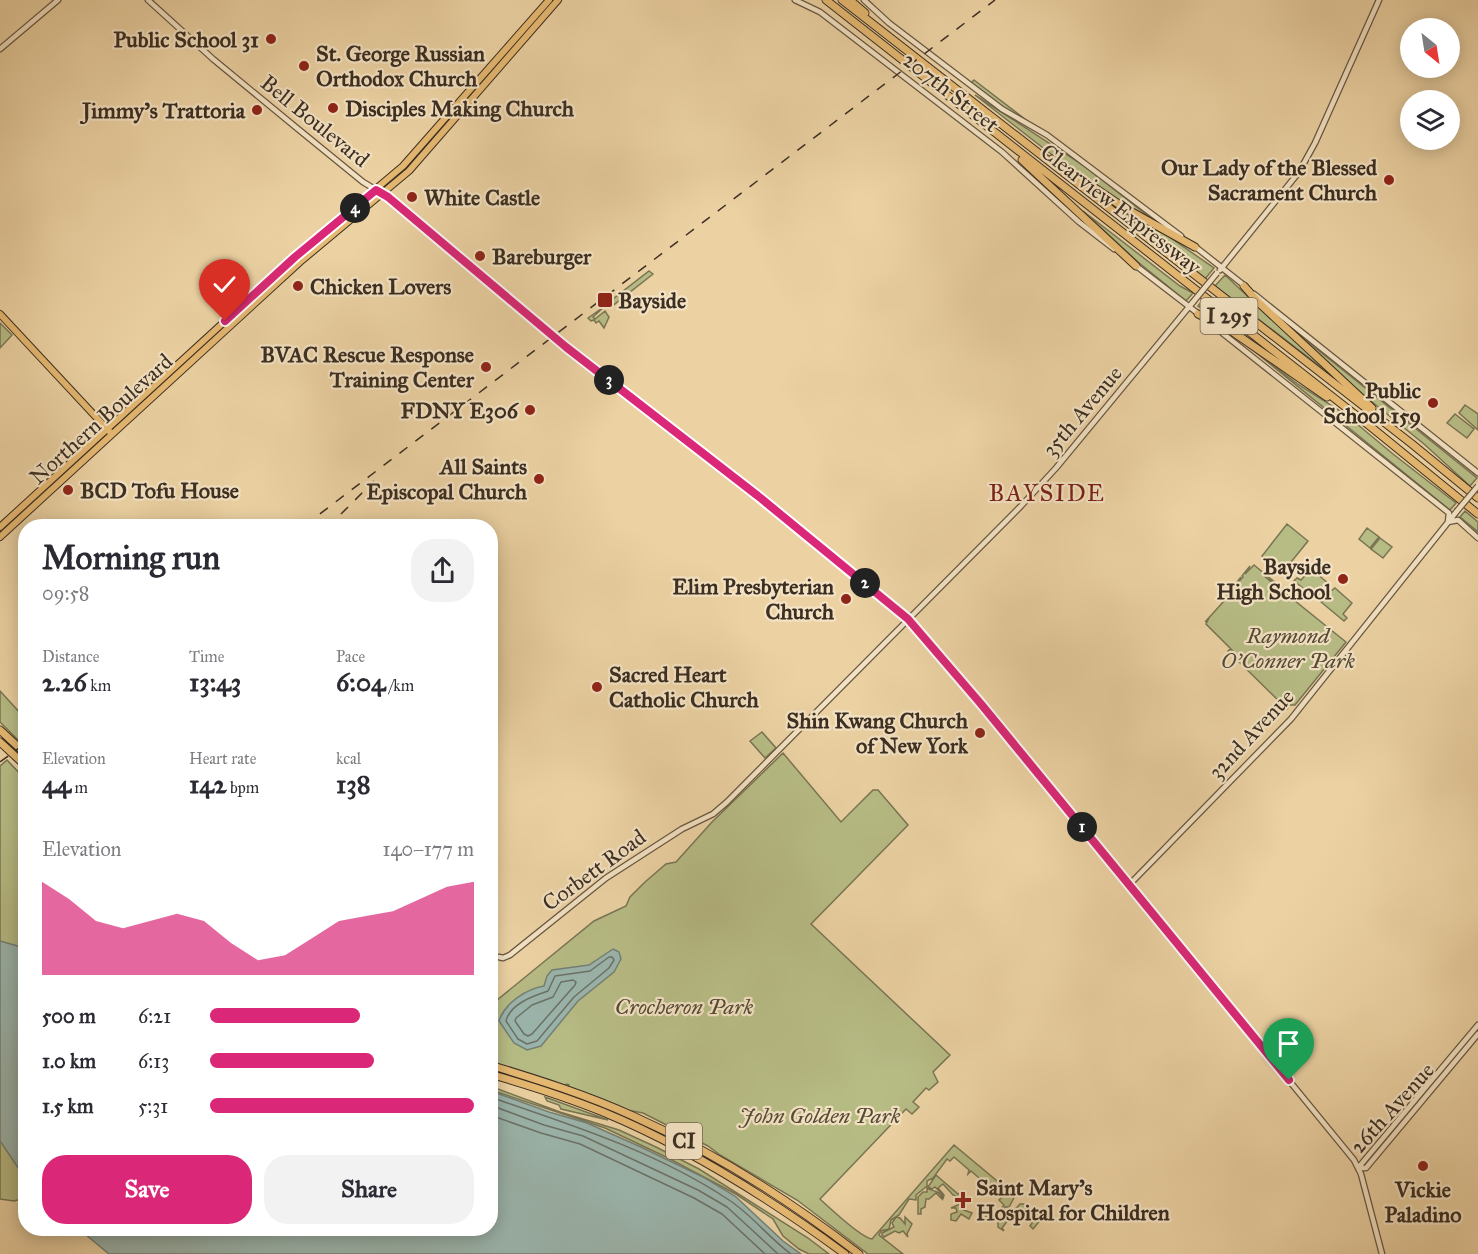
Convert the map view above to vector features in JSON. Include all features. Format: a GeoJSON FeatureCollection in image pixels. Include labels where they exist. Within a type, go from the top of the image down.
{"type":"FeatureCollection","features":[{"type":"Feature","properties":{"kind":"highway"},"geometry":{"type":"LineString","coordinates":[[820,0],[885,48]]}},
{"type":"Feature","properties":{"kind":"highway","name":"Clearview Expressway"},"geometry":{"type":"LineString","coordinates":[[826,0],[1371,427],[1478,514]]}},
{"type":"Feature","properties":{"kind":"highway","name":"Clearview Expressway"},"geometry":{"type":"LineString","coordinates":[[842,0],[1412,444],[1478,498]]}},
{"type":"Feature","properties":{"kind":"highway"},"geometry":{"type":"LineString","coordinates":[[850,0],[914,57]]}},
{"type":"Feature","properties":{"kind":"highway"},"geometry":{"type":"LineString","coordinates":[[976,105],[1123,207],[1195,247]]}},
{"type":"Feature","properties":{"kind":"highway"},"geometry":{"type":"LineString","coordinates":[[978,120],[1136,266]]}},
{"type":"Feature","properties":{"kind":"highway"},"geometry":{"type":"LineString","coordinates":[[1244,286],[1259,303],[1412,444]]}},
{"type":"Feature","properties":{"kind":"highway"},"geometry":{"type":"LineString","coordinates":[[1198,314],[1233,333],[1371,427]]}},
{"type":"Feature","properties":{"kind":"highway"},"geometry":{"type":"LineString","coordinates":[[0,729],[18,747]]}},
{"type":"Feature","properties":{"kind":"highway"},"geometry":{"type":"LineString","coordinates":[[0,744],[18,759]]}},
{"type":"Feature","properties":{"kind":"highway","name":"CI"},"geometry":{"type":"LineString","coordinates":[[498,1068],[606,1104],[680,1138],[744,1174],[859,1254]]}},
{"type":"Feature","properties":{"kind":"highway","name":"CI"},"geometry":{"type":"LineString","coordinates":[[498,1077],[573,1100],[678,1147],[770,1200],[845,1254]]}},
{"type":"Feature","properties":{"kind":"main road","name":"Northern Boulevard"},"geometry":{"type":"LineString","coordinates":[[19,519],[295,257],[403,166],[549,0]]}},
{"type":"Feature","properties":{"kind":"main road","name":"Northern Boulevard"},"geometry":{"type":"LineString","coordinates":[[0,527],[300,262],[409,171],[558,0]]}},
{"type":"Feature","properties":{"kind":"main road"},"geometry":{"type":"LineString","coordinates":[[0,314],[110,432]]}},
{"type":"Feature","properties":{"kind":"main road","name":"Northern Boulevard"},"geometry":{"type":"LineString","coordinates":[[0,537],[18,520]]}},
{"type":"Feature","properties":{"kind":"street"},"geometry":{"type":"LineString","coordinates":[[0,49],[58,0]]}},
{"type":"Feature","properties":{"kind":"street","name":"Bell Boulevard"},"geometry":{"type":"LineString","coordinates":[[148,0],[256,95],[349,171],[383,194],[558,341],[758,496],[908,619],[981,704],[1347,1151],[1358,1168],[1382,1254]]}},
{"type":"Feature","properties":{"kind":"street","name":"207th Street"},"geometry":{"type":"LineString","coordinates":[[795,0],[820,12],[1002,152],[1079,222],[1449,513],[1448,522]]}},
{"type":"Feature","properties":{"kind":"street","name":"Clearview Expressway"},"geometry":{"type":"LineString","coordinates":[[864,0],[993,102],[1047,135],[1195,247],[1478,473]]}},
{"type":"Feature","properties":{"kind":"street","name":"35th Avenue"},"geometry":{"type":"LineString","coordinates":[[712,814],[783,747],[1042,483],[1217,273],[1299,172],[1315,143],[1379,0]]}},
{"type":"Feature","properties":{"kind":"street","name":"32nd Avenue"},"geometry":{"type":"LineString","coordinates":[[1129,885],[1292,718],[1478,486]]}},
{"type":"Feature","properties":{"kind":"street"},"geometry":{"type":"LineString","coordinates":[[1448,522],[1458,520],[1478,538]]}},
{"type":"Feature","properties":{"kind":"street","name":"Corbett Road"},"geometry":{"type":"LineString","coordinates":[[499,957],[510,955],[637,856],[712,814]]}},
{"type":"Feature","properties":{"kind":"street","name":"26th Avenue"},"geometry":{"type":"LineString","coordinates":[[1358,1168],[1478,1025]]}},
{"type":"Feature","properties":{"kind":"street","name":"26th Avenue"},"geometry":{"type":"LineString","coordinates":[[1358,1168],[1366,1168],[1478,1034]]}},
{"type":"Feature","properties":{"kind":"green space"},"geometry":{"type":"Polygon","coordinates":[[[974,80],[1030,123],[1001,107],[970,84],[974,80]]]}},
{"type":"Feature","properties":{"kind":"green space"},"geometry":{"type":"Polygon","coordinates":[[[975,95],[1086,167],[1154,223],[1087,182],[975,95]]]}},
{"type":"Feature","properties":{"kind":"green space"},"geometry":{"type":"Polygon","coordinates":[[[1115,206],[1168,236],[1214,268],[1205,279],[1115,206]]]}},
{"type":"Feature","properties":{"kind":"green space"},"geometry":{"type":"Polygon","coordinates":[[[1083,211],[1180,286],[1193,293],[1186,301],[1138,262],[1083,211]]]}},
{"type":"Feature","properties":{"kind":"green space"},"geometry":{"type":"Polygon","coordinates":[[[649,271],[653,274],[611,307],[609,302],[649,271]]]}},
{"type":"Feature","properties":{"kind":"green space"},"geometry":{"type":"Polygon","coordinates":[[[1225,275],[1334,377],[1215,286],[1225,275]]]}},
{"type":"Feature","properties":{"kind":"green space"},"geometry":{"type":"Polygon","coordinates":[[[1202,301],[1207,306],[1256,344],[1198,306],[1202,301]]]}},
{"type":"Feature","properties":{"kind":"green space"},"geometry":{"type":"Polygon","coordinates":[[[605,306],[593,317],[595,319],[605,311],[609,317],[604,328],[599,321],[596,323],[588,318],[605,306]]]}},
{"type":"Feature","properties":{"kind":"green space"},"geometry":{"type":"Polygon","coordinates":[[[0,323],[12,335],[0,348],[0,323]]]}},
{"type":"Feature","properties":{"kind":"green space"},"geometry":{"type":"Polygon","coordinates":[[[1287,325],[1477,478],[1470,486],[1424,444],[1356,389],[1287,325]]]}},
{"type":"Feature","properties":{"kind":"green space"},"geometry":{"type":"Polygon","coordinates":[[[1249,347],[1299,385],[1345,414],[1456,503],[1450,510],[1249,347]]]}},
{"type":"Feature","properties":{"kind":"green space"},"geometry":{"type":"Polygon","coordinates":[[[1465,405],[1478,414],[1478,430],[1459,413],[1465,405]]]}},
{"type":"Feature","properties":{"kind":"green space"},"geometry":{"type":"Polygon","coordinates":[[[1455,414],[1474,429],[1467,438],[1447,423],[1455,414]]]}},
{"type":"Feature","properties":{"kind":"green space"},"geometry":{"type":"Polygon","coordinates":[[[1465,511],[1478,522],[1478,532],[1460,517],[1465,511]]]}},
{"type":"Feature","properties":{"kind":"green space"},"geometry":{"type":"Polygon","coordinates":[[[1287,524],[1308,541],[1283,572],[1262,556],[1287,524]]]}},
{"type":"Feature","properties":{"kind":"green space"},"geometry":{"type":"Polygon","coordinates":[[[1367,528],[1379,537],[1370,548],[1359,539],[1367,528]]]}},
{"type":"Feature","properties":{"kind":"green space"},"geometry":{"type":"Polygon","coordinates":[[[1380,538],[1392,547],[1383,558],[1371,549],[1380,538]]]}},
{"type":"Feature","properties":{"kind":"green space","name":"Raymond O'Conner Park"},"geometry":{"type":"Polygon","coordinates":[[[1254,565],[1282,588],[1264,576],[1346,642],[1295,705],[1287,705],[1287,709],[1228,651],[1230,649],[1248,666],[1206,624],[1208,620],[1205,622],[1250,566],[1245,574],[1254,565]]]}},
{"type":"Feature","properties":{"kind":"green space"},"geometry":{"type":"Polygon","coordinates":[[[1311,569],[1328,583],[1318,600],[1294,581],[1297,578],[1301,580],[1311,569]]]}},
{"type":"Feature","properties":{"kind":"green space"},"geometry":{"type":"Polygon","coordinates":[[[1335,588],[1352,603],[1343,614],[1347,618],[1344,621],[1321,602],[1335,588]]]}},
{"type":"Feature","properties":{"kind":"green space"},"geometry":{"type":"Polygon","coordinates":[[[0,691],[18,711],[18,740],[0,722],[0,691]]]}},
{"type":"Feature","properties":{"kind":"green space"},"geometry":{"type":"Polygon","coordinates":[[[762,732],[776,748],[765,758],[750,741],[762,732]]]}},
{"type":"Feature","properties":{"kind":"green space","name":"Crocheron Park"},"geometry":{"type":"Polygon","coordinates":[[[783,753],[841,822],[873,790],[878,790],[908,825],[811,924],[950,1055],[933,1072],[938,1082],[929,1090],[926,1088],[913,1102],[919,1107],[912,1114],[906,1109],[820,1199],[853,1228],[872,1239],[954,1145],[1015,1196],[1009,1207],[1005,1207],[995,1216],[1004,1205],[999,1200],[1002,1197],[988,1185],[985,1188],[986,1184],[971,1171],[968,1174],[969,1170],[954,1157],[950,1161],[947,1159],[933,1178],[927,1181],[927,1186],[916,1195],[916,1200],[909,1199],[899,1215],[891,1220],[889,1229],[881,1231],[879,1235],[903,1254],[868,1254],[797,1200],[708,1146],[643,1113],[627,1110],[568,1088],[567,1084],[563,1086],[498,1065],[498,999],[594,921],[626,906],[630,897],[645,882],[666,864],[676,862],[712,822],[783,753]]]}},
{"type":"Feature","properties":{"kind":"green space"},"geometry":{"type":"Polygon","coordinates":[[[7,760],[18,772],[18,996],[0,992],[0,766],[7,760]]]}},
{"type":"Feature","properties":{"kind":"green space"},"geometry":{"type":"Polygon","coordinates":[[[0,1039],[18,1120],[18,1200],[0,1199],[0,1039]]]}},
{"type":"Feature","properties":{"kind":"green space"},"geometry":{"type":"Polygon","coordinates":[[[498,1089],[560,1112],[619,1130],[656,1147],[699,1169],[808,1238],[829,1254],[809,1254],[799,1249],[783,1236],[773,1219],[734,1193],[605,1128],[498,1092],[498,1089]]]}},
{"type":"Feature","properties":{"kind":"green space"},"geometry":{"type":"Polygon","coordinates":[[[545,1097],[608,1120],[561,1109],[559,1105],[547,1101],[545,1097]]]}},
{"type":"Feature","properties":{"kind":"green space"},"geometry":{"type":"Polygon","coordinates":[[[936,1175],[958,1194],[961,1192],[967,1197],[963,1200],[953,1195],[943,1184],[938,1188],[944,1195],[943,1199],[942,1194],[935,1187],[932,1189],[928,1187],[936,1175]]]}},
{"type":"Feature","properties":{"kind":"green space"},"geometry":{"type":"Polygon","coordinates":[[[927,1188],[938,1193],[942,1199],[936,1193],[926,1199],[925,1207],[921,1209],[921,1214],[918,1214],[918,1197],[923,1192],[927,1192],[927,1188]]]}},
{"type":"Feature","properties":{"kind":"green space"},"geometry":{"type":"Polygon","coordinates":[[[960,1204],[966,1206],[964,1210],[972,1213],[969,1219],[961,1214],[956,1221],[951,1220],[951,1214],[957,1212],[956,1208],[951,1208],[960,1204]]]}},
{"type":"Feature","properties":{"kind":"green space"},"geometry":{"type":"Polygon","coordinates":[[[1020,1204],[1024,1204],[1042,1218],[1033,1229],[1030,1226],[1032,1223],[1020,1212],[1017,1214],[1014,1212],[1002,1228],[1004,1231],[998,1227],[998,1222],[1007,1218],[1020,1204]]]}},
{"type":"Feature","properties":{"kind":"green space"},"geometry":{"type":"Polygon","coordinates":[[[896,1217],[905,1224],[905,1217],[912,1224],[907,1234],[908,1237],[903,1231],[899,1233],[895,1231],[884,1237],[882,1233],[894,1227],[892,1223],[896,1217]]]}},
{"type":"Feature","properties":{"kind":"water"},"geometry":{"type":"Polygon","coordinates":[[[0,941],[18,946],[18,1168],[0,1141],[0,941]]]}},
{"type":"Feature","properties":{"kind":"water"},"geometry":{"type":"Polygon","coordinates":[[[613,949],[619,952],[621,959],[614,972],[578,1001],[541,1046],[527,1050],[514,1043],[499,1021],[511,1003],[523,994],[544,986],[552,970],[589,965],[613,949]]]}},
{"type":"Feature","properties":{"kind":"water"},"geometry":{"type":"Polygon","coordinates":[[[498,1094],[587,1123],[705,1178],[735,1196],[783,1241],[801,1254],[109,1254],[87,1236],[498,1236],[498,1094]]]}},
{"type":"Feature","properties":{"kind":"railway"},"geometry":{"type":"LineString","coordinates":[[313,519],[995,0]]}},
{"type":"Feature","properties":{"kind":"railway"},"geometry":{"type":"LineString","coordinates":[[334,519],[374,481]]}},
{"type":"Feature","properties":{"kind":"railway"},"geometry":{"type":"LineString","coordinates":[[0,762],[18,749]]}},
{"type":"Feature","properties":{"kind":"place","name":"Public School 31"},"geometry":{"type":"Point","coordinates":[271,39]}},
{"type":"Feature","properties":{"kind":"place","name":"St. George Russian Orthodox Church"},"geometry":{"type":"Point","coordinates":[304,66]}},
{"type":"Feature","properties":{"kind":"place","name":"Disciples Making Church"},"geometry":{"type":"Point","coordinates":[333,108]}},
{"type":"Feature","properties":{"kind":"place","name":"Jimmy's Trattoria"},"geometry":{"type":"Point","coordinates":[257,110]}},
{"type":"Feature","properties":{"kind":"place","name":"Our Lady of the Blessed Sacrament Church"},"geometry":{"type":"Point","coordinates":[1389,180]}},
{"type":"Feature","properties":{"kind":"place","name":"White Castle"},"geometry":{"type":"Point","coordinates":[412,197]}},
{"type":"Feature","properties":{"kind":"place","name":"Bareburger"},"geometry":{"type":"Point","coordinates":[480,256]}},
{"type":"Feature","properties":{"kind":"place","name":"Chicken Lovers"},"geometry":{"type":"Point","coordinates":[298,286]}},
{"type":"Feature","properties":{"kind":"place","name":"Bayside"},"geometry":{"type":"Point","coordinates":[605,300]}},
{"type":"Feature","properties":{"kind":"place","name":"BVAC Rescue Response Training Center"},"geometry":{"type":"Point","coordinates":[486,367]}},
{"type":"Feature","properties":{"kind":"place","name":"Public School 159"},"geometry":{"type":"Point","coordinates":[1433,403]}},
{"type":"Feature","properties":{"kind":"place","name":"FDNY E306"},"geometry":{"type":"Point","coordinates":[530,410]}},
{"type":"Feature","properties":{"kind":"place","name":"All Saints Episcopal Church"},"geometry":{"type":"Point","coordinates":[539,479]}},
{"type":"Feature","properties":{"kind":"place","name":"BCD Tofu House"},"geometry":{"type":"Point","coordinates":[68,490]}},
{"type":"Feature","properties":{"kind":"place","name":"Bayside High School"},"geometry":{"type":"Point","coordinates":[1343,579]}},
{"type":"Feature","properties":{"kind":"place","name":"Elim Presbyterian Church"},"geometry":{"type":"Point","coordinates":[846,599]}},
{"type":"Feature","properties":{"kind":"place","name":"Sacred Heart Catholic Church"},"geometry":{"type":"Point","coordinates":[597,687]}},
{"type":"Feature","properties":{"kind":"place","name":"Shin Kwang Church of New York"},"geometry":{"type":"Point","coordinates":[980,733]}},
{"type":"Feature","properties":{"kind":"place","name":"Vickie Paladino"},"geometry":{"type":"Point","coordinates":[1423,1166]}},
{"type":"Feature","properties":{"kind":"place","name":"Saint Mary's Hospital for Children"},"geometry":{"type":"Point","coordinates":[963,1200]}},
{"type":"Feature","properties":{"kind":"district","name":"BAYSIDE"},"geometry":{"type":"Point","coordinates":[1047,493]}},
{"type":"Feature","properties":{"kind":"route"},"geometry":{"type":"LineString","coordinates":[[225,321],[295,257],[376,190],[388,197],[566,347],[758,496],[908,619],[943,658],[1289,1080]]}},
{"type":"Feature","properties":{"kind":"park label","name":"John Golden Park"},"geometry":{"type":"Point","coordinates":[820,1115]}}]}
